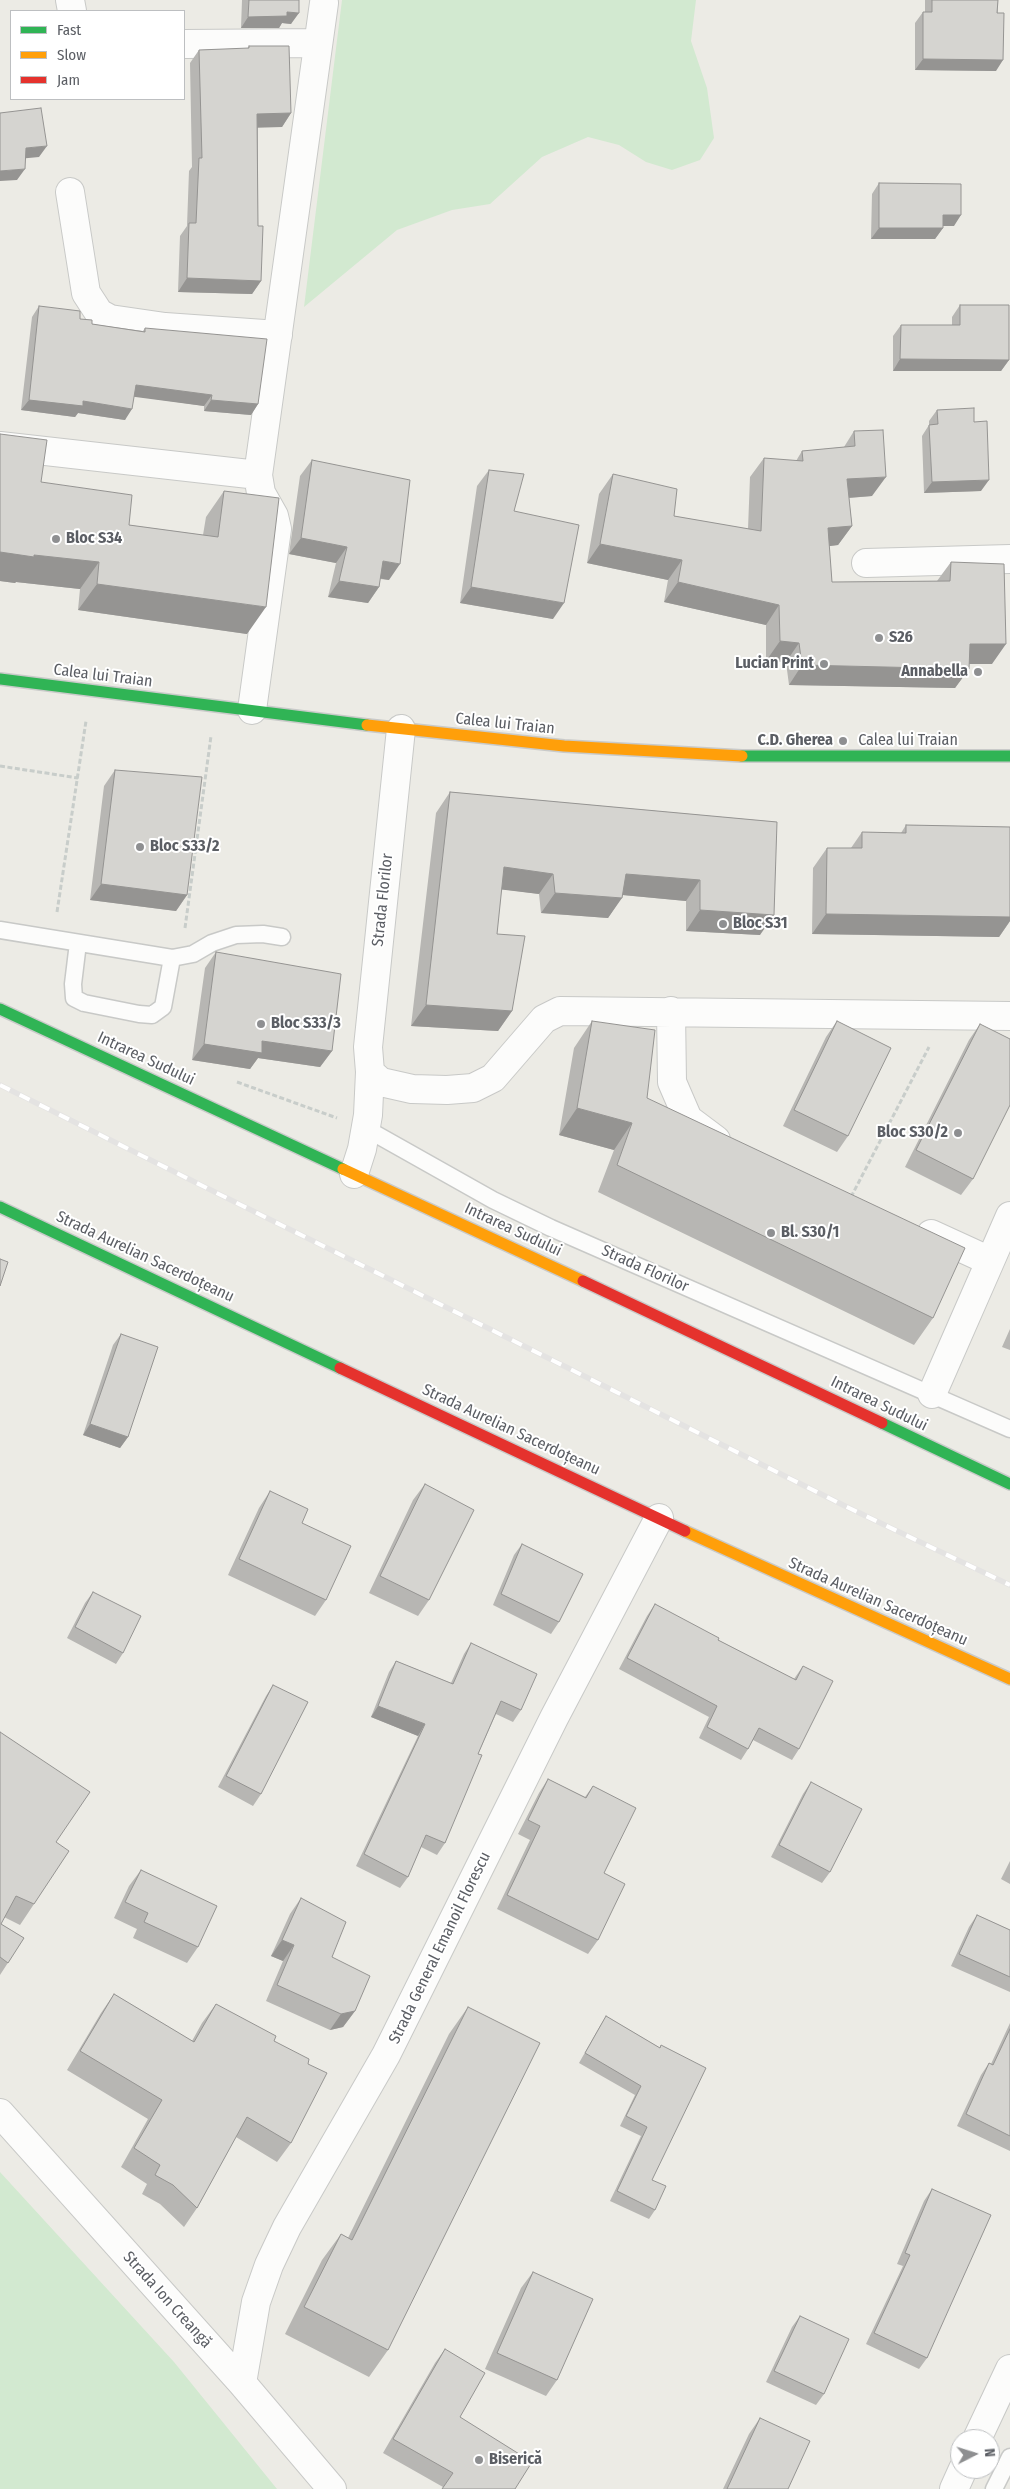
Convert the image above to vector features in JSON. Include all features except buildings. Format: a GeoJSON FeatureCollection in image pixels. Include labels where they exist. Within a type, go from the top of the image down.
{"type":"FeatureCollection","features":[{"type":"Feature","properties":{"kind":"street"},"geometry":{"type":"LineString","coordinates":[[252,710],[277,529],[274,516],[261,493],[258,475],[324,3]]}},
{"type":"Feature","properties":{"kind":"street"},"geometry":{"type":"LineString","coordinates":[[185,44],[318,44]]}},
{"type":"Feature","properties":{"kind":"street"},"geometry":{"type":"LineString","coordinates":[[70,192],[86,293],[99,312],[110,319],[165,327],[278,334]]}},
{"type":"Feature","properties":{"kind":"street"},"geometry":{"type":"LineString","coordinates":[[0,446],[258,475]]}},
{"type":"Feature","properties":{"kind":"street"},"geometry":{"type":"LineString","coordinates":[[866,564],[1010,559]]}},
{"type":"Feature","properties":{"kind":"street","name":"Calea lui Traian"},"geometry":{"type":"LineString","coordinates":[[0,679],[564,746],[672,754],[840,758],[1010,756]]}},
{"type":"Feature","properties":{"kind":"street","name":"Strada Florilor"},"geometry":{"type":"LineString","coordinates":[[354,1174],[362,1149],[365,1128],[370,1072],[368,1047],[401,728]]}},
{"type":"Feature","properties":{"kind":"street","name":"Intrarea Sudului"},"geometry":{"type":"LineString","coordinates":[[0,1010],[354,1174],[1010,1484]]}},
{"type":"Feature","properties":{"kind":"street"},"geometry":{"type":"LineString","coordinates":[[370,1072],[381,1082],[412,1088],[447,1090],[473,1088],[493,1078],[544,1019],[560,1011],[1010,1016]]}},
{"type":"Feature","properties":{"kind":"street"},"geometry":{"type":"LineString","coordinates":[[671,1011],[672,1082],[688,1119],[718,1142],[735,1149]]}},
{"type":"Feature","properties":{"kind":"street","name":"Strada Aurelian Sacerdoțeanu"},"geometry":{"type":"LineString","coordinates":[[0,1207],[769,1570],[1010,1679]]}},
{"type":"Feature","properties":{"kind":"street"},"geometry":{"type":"LineString","coordinates":[[932,1394],[1010,1216]]}},
{"type":"Feature","properties":{"kind":"street"},"geometry":{"type":"LineString","coordinates":[[912,1226],[990,1261]]}},
{"type":"Feature","properties":{"kind":"street","name":"Strada General Emanoil Florescu"},"geometry":{"type":"LineString","coordinates":[[242,2383],[256,2302],[269,2265],[287,2227],[386,2055],[554,1718],[660,1518]]}},
{"type":"Feature","properties":{"kind":"street","name":"Strada Ion Creangă"},"geometry":{"type":"LineString","coordinates":[[0,2113],[242,2383],[332,2489]]}},
{"type":"Feature","properties":{"kind":"street"},"geometry":{"type":"LineString","coordinates":[[982,2429],[1010,2369]]}},
{"type":"Feature","properties":{"kind":"lane"},"geometry":{"type":"LineString","coordinates":[[0,930],[177,957],[193,954],[212,943],[236,936],[264,934],[282,937]]}},
{"type":"Feature","properties":{"kind":"lane"},"geometry":{"type":"LineString","coordinates":[[78,943],[72,984],[74,998],[84,1003],[138,1014],[152,1015],[164,1007],[177,957]]}},
{"type":"Feature","properties":{"kind":"lane","name":"Strada Florilor"},"geometry":{"type":"LineString","coordinates":[[365,1128],[493,1200],[551,1228],[932,1394],[1010,1430]]}},
{"type":"Feature","properties":{"kind":"lane"},"geometry":{"type":"LineString","coordinates":[[994,2489],[1010,2457]]}},
{"type":"Feature","properties":{"kind":"path"},"geometry":{"type":"LineString","coordinates":[[53,939],[91,691]]}},
{"type":"Feature","properties":{"kind":"path"},"geometry":{"type":"LineString","coordinates":[[177,957],[215,706]]}},
{"type":"Feature","properties":{"kind":"path"},"geometry":{"type":"LineString","coordinates":[[0,766],[78,778]]}},
{"type":"Feature","properties":{"kind":"path"},"geometry":{"type":"LineString","coordinates":[[851,1198],[946,1015]]}},
{"type":"Feature","properties":{"kind":"path"},"geometry":{"type":"LineString","coordinates":[[236,1082],[365,1128]]}},
{"type":"Feature","properties":{"kind":"green space"},"geometry":{"type":"Polygon","coordinates":[[[342,0],[696,0],[691,41],[707,88],[714,138],[700,160],[672,170],[646,162],[619,145],[588,137],[542,157],[490,204],[452,210],[397,230],[304,307],[342,0]]]}},
{"type":"Feature","properties":{"kind":"green space"},"geometry":{"type":"Polygon","coordinates":[[[0,2172],[174,2362],[277,2489],[0,2489],[0,2172]]]}},
{"type":"Feature","properties":{"kind":"railway"},"geometry":{"type":"LineString","coordinates":[[0,1085],[847,1507],[1010,1585]]}},
{"type":"Feature","properties":{"kind":"traffic: fast"},"geometry":{"type":"LineString","coordinates":[[0,679],[367,725]]}},
{"type":"Feature","properties":{"kind":"traffic: fast"},"geometry":{"type":"LineString","coordinates":[[742,756],[1010,756]]}},
{"type":"Feature","properties":{"kind":"traffic: fast"},"geometry":{"type":"LineString","coordinates":[[0,1009],[343,1169]]}},
{"type":"Feature","properties":{"kind":"traffic: fast"},"geometry":{"type":"LineString","coordinates":[[0,1207],[340,1368]]}},
{"type":"Feature","properties":{"kind":"traffic: fast"},"geometry":{"type":"LineString","coordinates":[[882,1423],[1010,1484]]}},
{"type":"Feature","properties":{"kind":"traffic: slow"},"geometry":{"type":"LineString","coordinates":[[367,725],[564,746],[742,756]]}},
{"type":"Feature","properties":{"kind":"traffic: slow"},"geometry":{"type":"LineString","coordinates":[[343,1169],[583,1281]]}},
{"type":"Feature","properties":{"kind":"traffic: slow"},"geometry":{"type":"LineString","coordinates":[[685,1531],[1010,1679]]}},
{"type":"Feature","properties":{"kind":"traffic: jam"},"geometry":{"type":"LineString","coordinates":[[583,1281],[882,1423]]}},
{"type":"Feature","properties":{"kind":"traffic: jam"},"geometry":{"type":"LineString","coordinates":[[340,1368],[685,1531]]}},
{"type":"Feature","properties":{"kind":"place","name":"Bloc S34"},"geometry":{"type":"Point","coordinates":[56,539]}},
{"type":"Feature","properties":{"kind":"place","name":"S26"},"geometry":{"type":"Point","coordinates":[879,638]}},
{"type":"Feature","properties":{"kind":"place","name":"Lucian Print"},"geometry":{"type":"Point","coordinates":[824,664]}},
{"type":"Feature","properties":{"kind":"place","name":"Annabella"},"geometry":{"type":"Point","coordinates":[978,672]}},
{"type":"Feature","properties":{"kind":"place","name":"C.D. Gherea"},"geometry":{"type":"Point","coordinates":[843,741]}},
{"type":"Feature","properties":{"kind":"place","name":"Bloc S33/2"},"geometry":{"type":"Point","coordinates":[140,847]}},
{"type":"Feature","properties":{"kind":"place","name":"Bloc S31"},"geometry":{"type":"Point","coordinates":[723,924]}},
{"type":"Feature","properties":{"kind":"place","name":"Bloc S33/3"},"geometry":{"type":"Point","coordinates":[261,1024]}},
{"type":"Feature","properties":{"kind":"place","name":"Bloc S30/2"},"geometry":{"type":"Point","coordinates":[958,1133]}},
{"type":"Feature","properties":{"kind":"place","name":"Bl. S30/1"},"geometry":{"type":"Point","coordinates":[771,1233]}},
{"type":"Feature","properties":{"kind":"place","name":"Biserică"},"geometry":{"type":"Point","coordinates":[479,2460]}}]}
